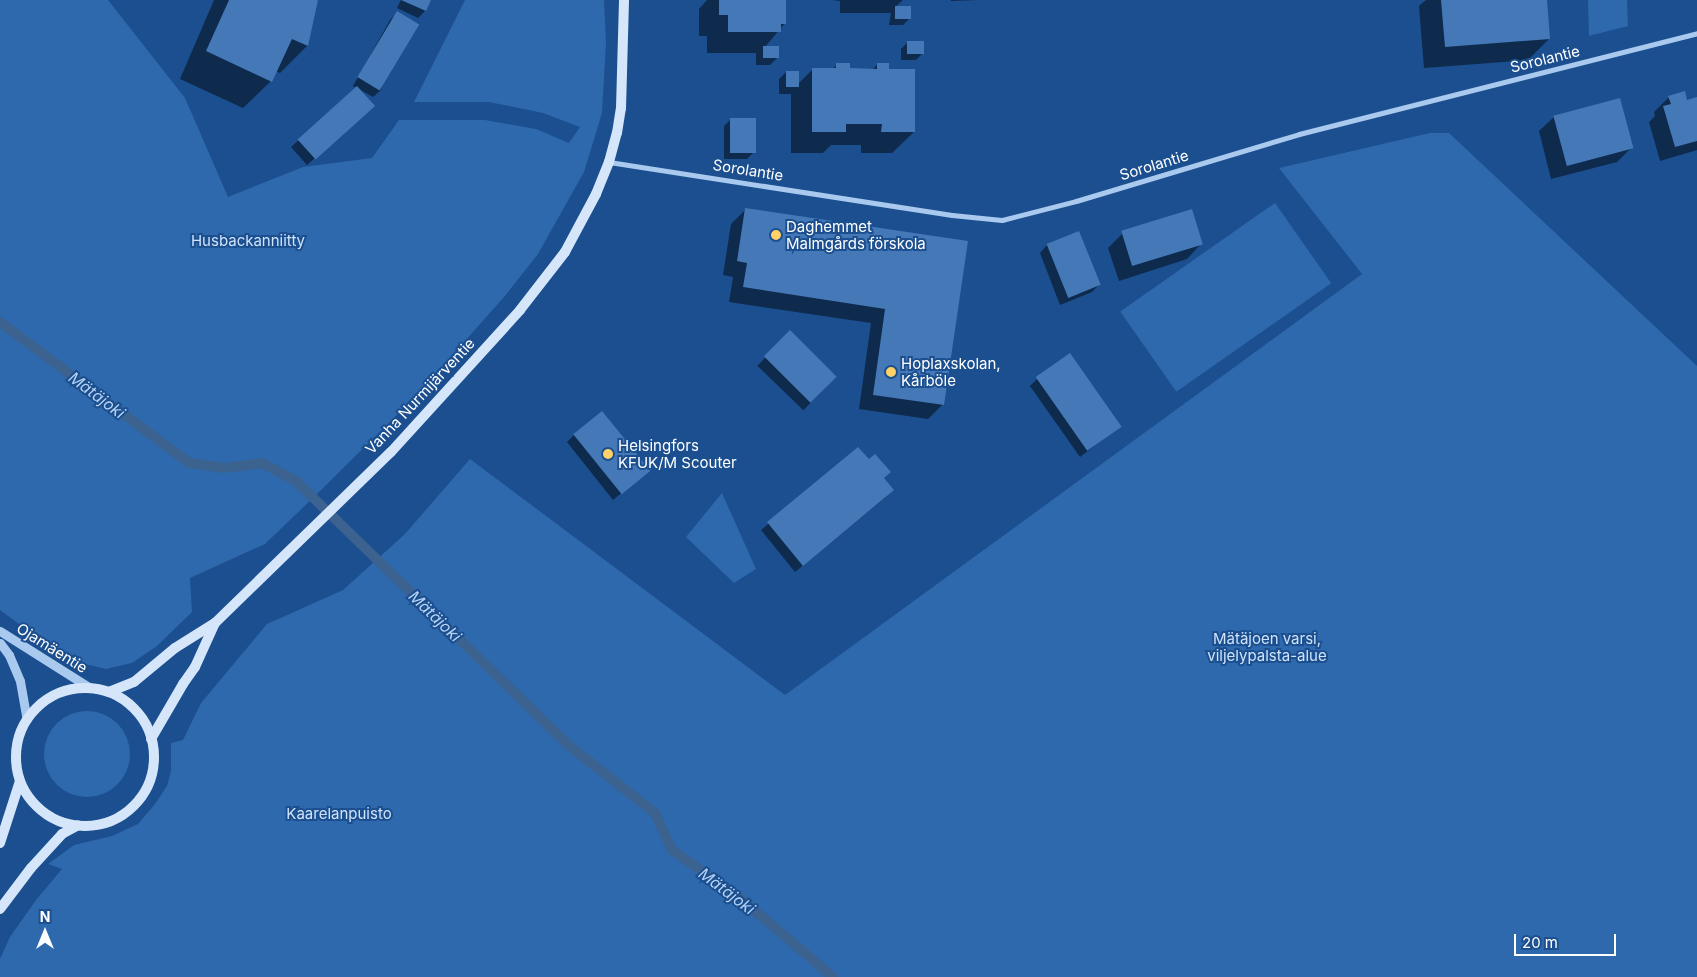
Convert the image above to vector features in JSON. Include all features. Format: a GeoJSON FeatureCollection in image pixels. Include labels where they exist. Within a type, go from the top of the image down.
{"type":"FeatureCollection","features":[{"type":"Feature","properties":{"kind":"main road","name":"Vanha Nurmijärventie"},"geometry":{"type":"LineString","coordinates":[[109,692],[134,682],[175,648],[215,622],[391,452],[520,310],[565,252],[596,194],[609,162],[621,108],[624,0]]}},
{"type":"Feature","properties":{"kind":"main road","name":"Vanha Nurmijärventie"},"geometry":{"type":"LineString","coordinates":[[151,739],[195,667],[215,622]]}},
{"type":"Feature","properties":{"kind":"main road"},"geometry":{"type":"LineString","coordinates":[[90,688],[109,692],[133,708],[142,719],[151,739],[154,758],[151,777],[143,794],[130,808],[115,818],[96,825],[78,825],[63,822],[43,811],[27,795],[20,781],[16,766],[16,749],[20,734],[27,719],[39,705],[54,695],[72,689],[90,688]]}},
{"type":"Feature","properties":{"kind":"main road"},"geometry":{"type":"LineString","coordinates":[[0,844],[20,781]]}},
{"type":"Feature","properties":{"kind":"main road"},"geometry":{"type":"LineString","coordinates":[[0,909],[31,868],[62,834],[78,825]]}},
{"type":"Feature","properties":{"kind":"street","name":"Sorolantie"},"geometry":{"type":"LineString","coordinates":[[609,162],[952,215],[1002,220],[1076,201],[1299,134],[1697,33]]}},
{"type":"Feature","properties":{"kind":"street","name":"Ojamäentie"},"geometry":{"type":"LineString","coordinates":[[0,631],[90,688]]}},
{"type":"Feature","properties":{"kind":"street","name":"Ojamäentie"},"geometry":{"type":"LineString","coordinates":[[0,642],[9,655],[20,681],[27,719]]}},
{"type":"Feature","properties":{"kind":"green space","name":"Husbackanniitty"},"geometry":{"type":"Polygon","coordinates":[[[0,0],[108,0],[185,98],[228,197],[303,167],[372,158],[399,120],[485,120],[536,129],[569,143],[580,127],[543,113],[489,102],[414,102],[465,0],[604,0],[606,43],[602,113],[584,172],[538,254],[504,297],[417,395],[265,544],[190,578],[192,612],[157,646],[132,663],[106,669],[68,660],[0,610],[0,0]]]}},
{"type":"Feature","properties":{"kind":"green space"},"geometry":{"type":"Polygon","coordinates":[[[1588,0],[1627,0],[1628,26],[1589,36],[1588,0]]]}},
{"type":"Feature","properties":{"kind":"green space"},"geometry":{"type":"Polygon","coordinates":[[[1430,133],[1449,133],[1697,366],[1697,977],[0,977],[0,959],[10,937],[36,900],[62,869],[48,864],[74,845],[112,836],[138,824],[167,786],[171,771],[171,743],[183,740],[201,703],[267,624],[343,590],[405,534],[470,459],[785,695],[1362,274],[1279,168],[1430,133]]]}},
{"type":"Feature","properties":{"kind":"green space"},"geometry":{"type":"Polygon","coordinates":[[[1275,203],[1331,283],[1176,392],[1120,311],[1275,203]]]}},
{"type":"Feature","properties":{"kind":"green space"},"geometry":{"type":"Polygon","coordinates":[[[722,493],[756,569],[734,583],[686,537],[722,493]]]}},
{"type":"Feature","properties":{"kind":"green space"},"geometry":{"type":"Polygon","coordinates":[[[87,711],[103,714],[111,718],[123,730],[127,738],[130,754],[127,770],[123,778],[111,790],[103,794],[87,797],[71,794],[63,790],[51,778],[47,770],[44,754],[47,738],[51,730],[63,718],[71,714],[87,711]]]}},
{"type":"Feature","properties":{"kind":"building"},"geometry":{"type":"Polygon","coordinates":[[[229,0],[318,0],[308,46],[292,39],[272,82],[206,51],[229,0]]]}},
{"type":"Feature","properties":{"kind":"building"},"geometry":{"type":"Polygon","coordinates":[[[401,0],[431,0],[426,11],[401,0]]]}},
{"type":"Feature","properties":{"kind":"building"},"geometry":{"type":"Polygon","coordinates":[[[719,0],[786,0],[786,24],[781,24],[781,32],[728,32],[728,15],[719,15],[719,0]]]}},
{"type":"Feature","properties":{"kind":"building"},"geometry":{"type":"Polygon","coordinates":[[[1441,0],[1547,0],[1550,39],[1445,47],[1441,0]]]}},
{"type":"Feature","properties":{"kind":"building"},"geometry":{"type":"Polygon","coordinates":[[[895,6],[911,6],[911,19],[895,19],[895,6]]]}},
{"type":"Feature","properties":{"kind":"building"},"geometry":{"type":"Polygon","coordinates":[[[397,11],[419,24],[380,90],[357,77],[397,11]]]}},
{"type":"Feature","properties":{"kind":"building"},"geometry":{"type":"Polygon","coordinates":[[[907,41],[924,41],[924,54],[907,54],[907,41]]]}},
{"type":"Feature","properties":{"kind":"building"},"geometry":{"type":"Polygon","coordinates":[[[763,46],[779,46],[779,58],[763,58],[763,46]]]}},
{"type":"Feature","properties":{"kind":"building"},"geometry":{"type":"Polygon","coordinates":[[[836,63],[850,63],[850,68],[877,69],[877,63],[889,63],[889,69],[915,69],[915,132],[881,132],[882,124],[846,124],[846,132],[812,132],[812,68],[836,68],[836,63]]]}},
{"type":"Feature","properties":{"kind":"building"},"geometry":{"type":"Polygon","coordinates":[[[786,71],[799,71],[799,87],[786,87],[786,71]]]}},
{"type":"Feature","properties":{"kind":"building"},"geometry":{"type":"Polygon","coordinates":[[[357,86],[375,106],[316,160],[298,140],[357,86]]]}},
{"type":"Feature","properties":{"kind":"building"},"geometry":{"type":"Polygon","coordinates":[[[1685,91],[1687,100],[1697,97],[1697,141],[1675,147],[1663,106],[1671,104],[1668,96],[1685,91]]]}},
{"type":"Feature","properties":{"kind":"building"},"geometry":{"type":"Polygon","coordinates":[[[1620,98],[1633,148],[1567,166],[1553,116],[1620,98]]]}},
{"type":"Feature","properties":{"kind":"building"},"geometry":{"type":"Polygon","coordinates":[[[730,118],[756,118],[756,153],[730,153],[730,118]]]}},
{"type":"Feature","properties":{"kind":"building"},"geometry":{"type":"Polygon","coordinates":[[[745,208],[968,241],[944,405],[873,395],[885,309],[743,287],[747,263],[737,261],[745,208]]]}},
{"type":"Feature","properties":{"kind":"building"},"geometry":{"type":"Polygon","coordinates":[[[1192,209],[1203,244],[1132,266],[1121,231],[1192,209]]]}},
{"type":"Feature","properties":{"kind":"building"},"geometry":{"type":"Polygon","coordinates":[[[1079,231],[1101,285],[1068,298],[1047,244],[1079,231]]]}},
{"type":"Feature","properties":{"kind":"building"},"geometry":{"type":"Polygon","coordinates":[[[790,330],[837,377],[811,403],[764,356],[790,330]]]}},
{"type":"Feature","properties":{"kind":"building"},"geometry":{"type":"Polygon","coordinates":[[[1070,353],[1122,427],[1087,451],[1036,377],[1070,353]]]}},
{"type":"Feature","properties":{"kind":"building"},"geometry":{"type":"Polygon","coordinates":[[[602,411],[650,471],[622,494],[573,434],[602,411]]]}},
{"type":"Feature","properties":{"kind":"building"},"geometry":{"type":"Polygon","coordinates":[[[858,447],[869,459],[875,454],[891,472],[884,478],[894,490],[803,566],[767,522],[858,447]]]}},
{"type":"Feature","properties":{"kind":"waterway","name":"Mätäjoki"},"geometry":{"type":"LineString","coordinates":[[0,322],[189,463],[223,468],[262,463],[297,482],[567,744],[655,813],[672,850],[741,899],[833,977]]}},
{"type":"Feature","properties":{"kind":"place","name":"Daghemmet Malmgårds förskola"},"geometry":{"type":"Point","coordinates":[776,235]}},
{"type":"Feature","properties":{"kind":"place","name":"Hoplaxskolan, Kårböle"},"geometry":{"type":"Point","coordinates":[891,372]}},
{"type":"Feature","properties":{"kind":"place","name":"Helsingfors KFUK/M Scouter"},"geometry":{"type":"Point","coordinates":[608,454]}},
{"type":"Feature","properties":{"kind":"park label","name":"Mätäjoen varsi, viljelypalsta-alue"},"geometry":{"type":"Point","coordinates":[1267,646]}},
{"type":"Feature","properties":{"kind":"park label","name":"Kaarelanpuisto"},"geometry":{"type":"Point","coordinates":[339,814]}}]}
